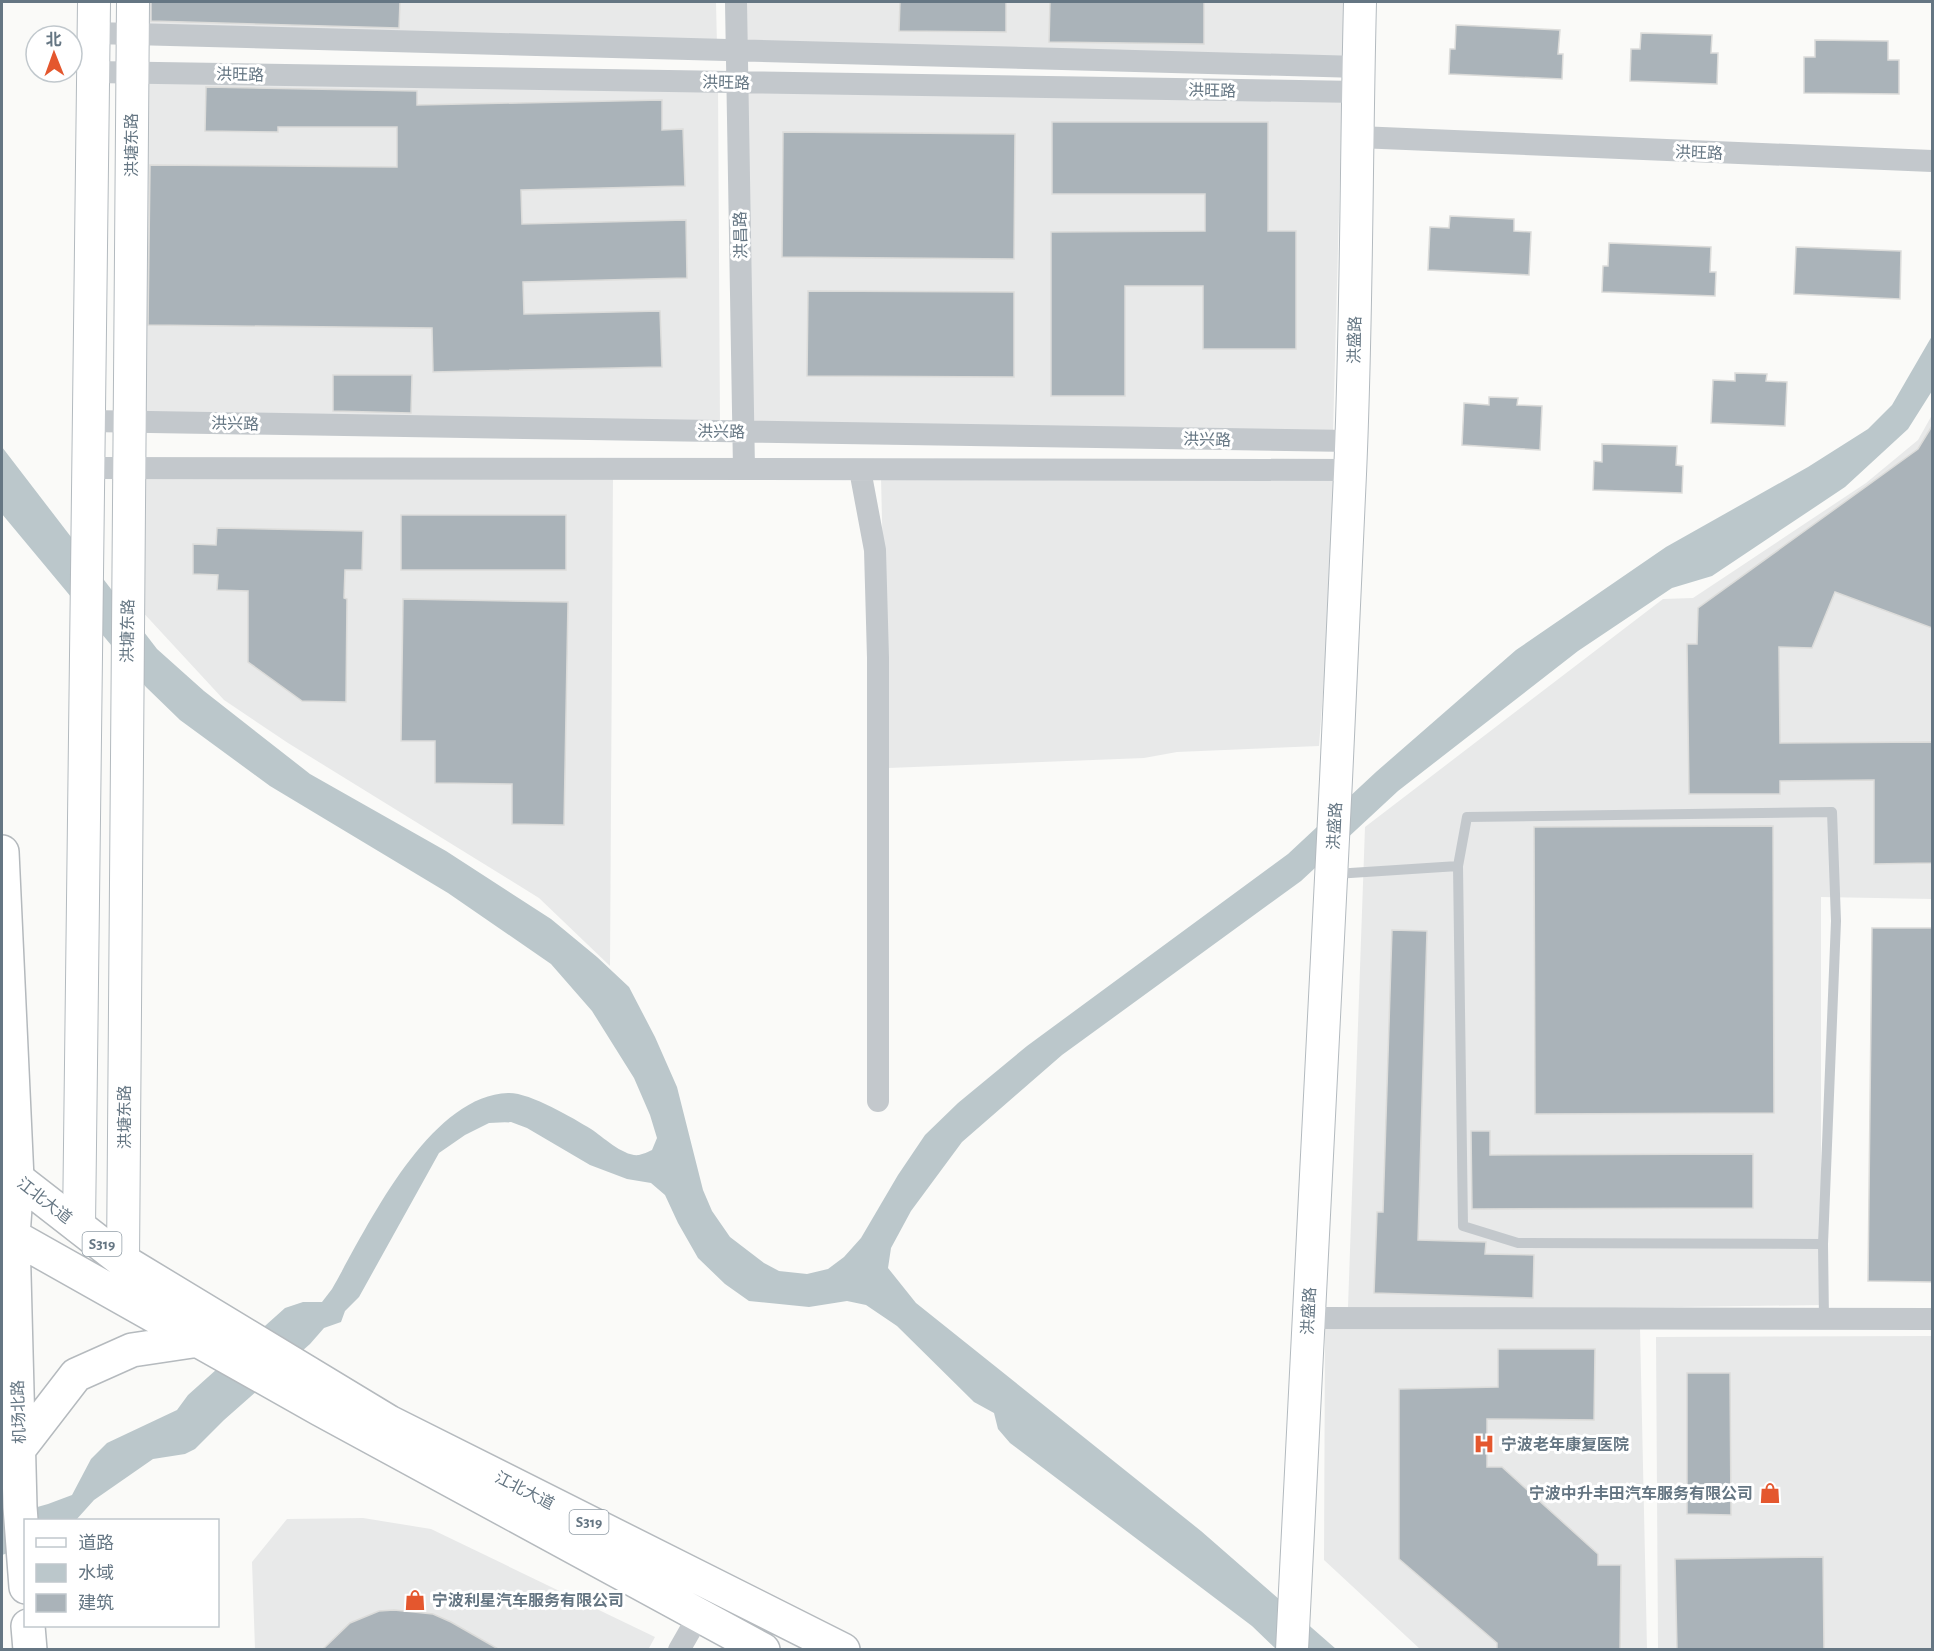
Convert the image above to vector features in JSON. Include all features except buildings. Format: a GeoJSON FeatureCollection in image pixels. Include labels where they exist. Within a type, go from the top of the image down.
{"type":"FeatureCollection","features":[{"type":"Feature","properties":{"kind":"main road"},"geometry":{"type":"LineString","coordinates":[[79,1227],[94,2]]}},
{"type":"Feature","properties":{"kind":"main road","name":"洪塘东路"},"geometry":{"type":"LineString","coordinates":[[123,1261],[133,2]]}},
{"type":"Feature","properties":{"kind":"main road","name":"洪盛路"},"geometry":{"type":"LineString","coordinates":[[1292,1650],[1351,456],[1360,2]]}},
{"type":"Feature","properties":{"kind":"main road"},"geometry":{"type":"LineString","coordinates":[[2,852],[9,1173]]}},
{"type":"Feature","properties":{"kind":"main road"},"geometry":{"type":"LineString","coordinates":[[2,1084],[9,1173]]}},
{"type":"Feature","properties":{"kind":"main road","name":"江北大道"},"geometry":{"type":"LineString","coordinates":[[9,1173],[123,1261],[203,1332]]}},
{"type":"Feature","properties":{"kind":"main road","name":"机场北路"},"geometry":{"type":"LineString","coordinates":[[9,1173],[7,1233],[24,1560]]}},
{"type":"Feature","properties":{"kind":"main road","name":"S319"},"geometry":{"type":"LineString","coordinates":[[7,1233],[203,1332]]}},
{"type":"Feature","properties":{"kind":"main road"},"geometry":{"type":"LineString","coordinates":[[19,1449],[75,1375],[132,1350],[203,1332],[329,1400]]}},
{"type":"Feature","properties":{"kind":"main road","name":"江北大道"},"geometry":{"type":"LineString","coordinates":[[329,1400],[763,1650]]}},
{"type":"Feature","properties":{"kind":"main road","name":"江北大道"},"geometry":{"type":"LineString","coordinates":[[329,1400],[388,1422],[843,1650]]}},
{"type":"Feature","properties":{"kind":"main road"},"geometry":{"type":"LineString","coordinates":[[28,1627],[30,1650]]}},
{"type":"Feature","properties":{"kind":"street","name":"洪昌路"},"geometry":{"type":"LineString","coordinates":[[736,2],[744,469]]}},
{"type":"Feature","properties":{"kind":"street","name":"洪旺路"},"geometry":{"type":"LineString","coordinates":[[94,33],[737,51],[1359,80]]}},
{"type":"Feature","properties":{"kind":"street","name":"洪旺路"},"geometry":{"type":"LineString","coordinates":[[93,72],[737,82],[1359,80]]}},
{"type":"Feature","properties":{"kind":"street","name":"洪旺路"},"geometry":{"type":"LineString","coordinates":[[1358,137],[1932,162]]}},
{"type":"Feature","properties":{"kind":"street","name":"洪兴路"},"geometry":{"type":"LineString","coordinates":[[90,421],[743,431],[1351,456]]}},
{"type":"Feature","properties":{"kind":"street","name":"洪兴路"},"geometry":{"type":"LineString","coordinates":[[90,468],[860,470],[1351,456]]}},
{"type":"Feature","properties":{"kind":"street"},"geometry":{"type":"LineString","coordinates":[[860,470],[875,550],[878,1101]]}},
{"type":"Feature","properties":{"kind":"street"},"geometry":{"type":"LineString","coordinates":[[1307,1318],[1932,1319]]}},
{"type":"Feature","properties":{"kind":"street"},"geometry":{"type":"LineString","coordinates":[[679,1650],[699,1615]]}},
{"type":"Feature","properties":{"kind":"lane"},"geometry":{"type":"LineString","coordinates":[[1823,1244],[1518,1243],[1463,1226],[1458,866],[1467,817],[1832,812],[1836,921],[1823,1244],[1824,1318]]}},
{"type":"Feature","properties":{"kind":"lane"},"geometry":{"type":"LineString","coordinates":[[1332,863],[1458,866]]}},
{"type":"Feature","properties":{"kind":"shaded area"},"geometry":{"type":"Polygon","coordinates":[[[136,2],[716,2],[717,46],[136,31],[136,2]]]}},
{"type":"Feature","properties":{"kind":"shaded area"},"geometry":{"type":"Polygon","coordinates":[[[744,2],[1346,2],[1344,63],[745,43],[744,2]]]}},
{"type":"Feature","properties":{"kind":"shaded area"},"geometry":{"type":"Polygon","coordinates":[[[138,78],[718,86],[720,425],[135,417],[138,78]]]}},
{"type":"Feature","properties":{"kind":"shaded area"},"geometry":{"type":"Polygon","coordinates":[[[743,89],[1342,98],[1333,434],[750,425],[743,89]]]}},
{"type":"Feature","properties":{"kind":"shaded area"},"geometry":{"type":"Polygon","coordinates":[[[1932,415],[1932,899],[1821,897],[1821,1305],[1546,1309],[1348,1307],[1365,827],[1663,599],[1693,598],[1866,483],[1918,440],[1932,415]]]}},
{"type":"Feature","properties":{"kind":"shaded area"},"geometry":{"type":"Polygon","coordinates":[[[134,476],[613,476],[610,966],[539,898],[288,743],[224,700],[138,607],[134,476]]]}},
{"type":"Feature","properties":{"kind":"shaded area"},"geometry":{"type":"Polygon","coordinates":[[[881,478],[1339,479],[1319,746],[1177,752],[1144,758],[888,768],[881,478]]]}},
{"type":"Feature","properties":{"kind":"shaded area","name":"宁波老年康复医院"},"geometry":{"type":"Polygon","coordinates":[[[1640,1328],[1647,1649],[1420,1649],[1324,1560],[1325,1329],[1640,1328]]]}},
{"type":"Feature","properties":{"kind":"shaded area","name":"宁波中升丰田汽车服务有限公司"},"geometry":{"type":"Polygon","coordinates":[[[1932,1336],[1932,1649],[1658,1649],[1656,1337],[1932,1336]]]}},
{"type":"Feature","properties":{"kind":"shaded area","name":"宁波利星汽车服务有限公司"},"geometry":{"type":"Polygon","coordinates":[[[363,1518],[431,1529],[655,1637],[648,1650],[255,1649],[252,1562],[287,1519],[363,1518]]]}},
{"type":"Feature","properties":{"kind":"water"},"geometry":{"type":"Polygon","coordinates":[[[1932,336],[1932,391],[1908,429],[1845,487],[1712,576],[1672,588],[1578,651],[1398,791],[1301,881],[1062,1055],[962,1142],[911,1211],[891,1248],[888,1268],[916,1303],[1201,1531],[1336,1649],[1276,1649],[1252,1626],[1010,1443],[998,1429],[994,1413],[974,1402],[897,1326],[866,1305],[847,1301],[809,1307],[749,1301],[725,1284],[698,1258],[665,1195],[651,1183],[627,1179],[590,1165],[527,1128],[511,1122],[489,1123],[465,1135],[439,1153],[359,1297],[345,1311],[341,1322],[324,1328],[310,1344],[224,1420],[195,1449],[185,1454],[153,1459],[94,1500],[77,1519],[24,1519],[24,1547],[2,1555],[2,1517],[72,1495],[91,1459],[107,1443],[177,1410],[188,1395],[285,1308],[303,1302],[322,1302],[403,1169],[426,1140],[452,1116],[479,1100],[508,1093],[539,1101],[633,1155],[652,1150],[657,1138],[634,1078],[592,1011],[551,964],[448,893],[270,786],[180,720],[146,687],[2,514],[2,447],[157,649],[204,691],[310,774],[446,851],[551,919],[629,987],[655,1037],[677,1087],[703,1190],[712,1211],[730,1237],[764,1263],[779,1271],[807,1274],[828,1269],[844,1257],[861,1238],[898,1175],[925,1135],[958,1103],[1027,1046],[1288,854],[1376,772],[1516,650],[1666,547],[1808,467],[1868,429],[1892,405],[1932,336]]]}},
{"type":"Feature","properties":{"kind":"place","name":"宁波老年康复医院"},"geometry":{"type":"Point","coordinates":[1484,1444]}},
{"type":"Feature","properties":{"kind":"place","name":"宁波中升丰田汽车服务有限公司"},"geometry":{"type":"Point","coordinates":[1770,1493]}},
{"type":"Feature","properties":{"kind":"place","name":"宁波利星汽车服务有限公司"},"geometry":{"type":"Point","coordinates":[415,1600]}}]}
